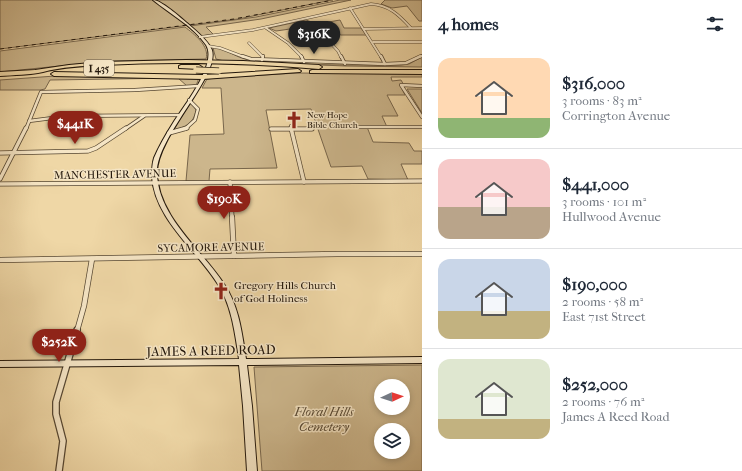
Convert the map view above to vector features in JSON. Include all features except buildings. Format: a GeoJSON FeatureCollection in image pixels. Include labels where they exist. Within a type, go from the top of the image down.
{"type":"FeatureCollection","features":[{"type":"Feature","properties":{"kind":"highway"},"geometry":{"type":"LineString","coordinates":[[37,71],[94,64],[210,61],[318,67]]}},
{"type":"Feature","properties":{"kind":"highway","name":"I 435"},"geometry":{"type":"LineString","coordinates":[[0,74],[107,67],[197,69],[318,67],[422,68]]}},
{"type":"Feature","properties":{"kind":"highway","name":"I 435"},"geometry":{"type":"LineString","coordinates":[[0,78],[54,74],[197,69]]}},
{"type":"Feature","properties":{"kind":"highway","name":"I 435"},"geometry":{"type":"LineString","coordinates":[[220,69],[298,72],[422,72]]}},
{"type":"Feature","properties":{"kind":"highway"},"geometry":{"type":"LineString","coordinates":[[54,74],[203,77],[298,72]]}},
{"type":"Feature","properties":{"kind":"main road"},"geometry":{"type":"LineString","coordinates":[[154,0],[169,10],[200,37],[208,46],[210,53],[210,61],[203,77],[169,132],[157,158],[154,170],[155,183],[159,198],[166,213],[218,278],[229,300],[235,318],[243,361],[252,471]]}},
{"type":"Feature","properties":{"kind":"main road","name":"JAMES A REED ROAD"},"geometry":{"type":"LineString","coordinates":[[0,364],[422,360]]}},
{"type":"Feature","properties":{"kind":"street"},"geometry":{"type":"LineString","coordinates":[[200,37],[265,28],[372,4],[385,6],[394,10],[411,28]]}},
{"type":"Feature","properties":{"kind":"street"},"geometry":{"type":"LineString","coordinates":[[350,8],[373,42],[385,64]]}},
{"type":"Feature","properties":{"kind":"street"},"geometry":{"type":"LineString","coordinates":[[265,28],[276,33],[301,55],[304,62]]}},
{"type":"Feature","properties":{"kind":"street"},"geometry":{"type":"LineString","coordinates":[[364,29],[422,28]]}},
{"type":"Feature","properties":{"kind":"street"},"geometry":{"type":"LineString","coordinates":[[326,38],[338,51],[345,64]]}},
{"type":"Feature","properties":{"kind":"street"},"geometry":{"type":"LineString","coordinates":[[373,42],[422,42]]}},
{"type":"Feature","properties":{"kind":"street"},"geometry":{"type":"LineString","coordinates":[[248,43],[262,54],[262,60]]}},
{"type":"Feature","properties":{"kind":"street"},"geometry":{"type":"LineString","coordinates":[[208,46],[222,47],[243,58],[345,64],[406,63],[422,56]]}},
{"type":"Feature","properties":{"kind":"street"},"geometry":{"type":"LineString","coordinates":[[422,86],[402,84],[422,117]]}},
{"type":"Feature","properties":{"kind":"street"},"geometry":{"type":"LineString","coordinates":[[0,179],[42,92],[135,90],[198,86]]}},
{"type":"Feature","properties":{"kind":"street"},"geometry":{"type":"LineString","coordinates":[[169,132],[190,127],[196,120],[198,109],[189,100]]}},
{"type":"Feature","properties":{"kind":"street"},"geometry":{"type":"LineString","coordinates":[[29,121],[68,116],[179,115]]}},
{"type":"Feature","properties":{"kind":"street"},"geometry":{"type":"LineString","coordinates":[[0,153],[88,151],[96,148],[144,116]]}},
{"type":"Feature","properties":{"kind":"street"},"geometry":{"type":"LineString","coordinates":[[352,127],[422,127]]}},
{"type":"Feature","properties":{"kind":"street"},"geometry":{"type":"LineString","coordinates":[[291,128],[304,182]]}},
{"type":"Feature","properties":{"kind":"street"},"geometry":{"type":"LineString","coordinates":[[271,129],[312,129]]}},
{"type":"Feature","properties":{"kind":"street","name":"MANCHESTER AVENUE"},"geometry":{"type":"LineString","coordinates":[[0,184],[422,181]]}},
{"type":"Feature","properties":{"kind":"street"},"geometry":{"type":"LineString","coordinates":[[230,182],[234,256]]}},
{"type":"Feature","properties":{"kind":"street","name":"SYCAMORE AVENUE"},"geometry":{"type":"LineString","coordinates":[[0,260],[422,254]]}},
{"type":"Feature","properties":{"kind":"street"},"geometry":{"type":"LineString","coordinates":[[59,471],[63,441],[56,414],[56,402],[84,306],[92,259]]}},
{"type":"Feature","properties":{"kind":"green space"},"geometry":{"type":"Polygon","coordinates":[[[0,0],[332,0],[238,19],[0,49],[0,0]]]}},
{"type":"Feature","properties":{"kind":"green space"},"geometry":{"type":"Polygon","coordinates":[[[340,0],[351,0],[261,19],[206,27],[213,34],[201,36],[190,26],[256,17],[340,0]]]}},
{"type":"Feature","properties":{"kind":"green space"},"geometry":{"type":"Polygon","coordinates":[[[385,0],[422,0],[422,21],[419,21],[407,6],[392,8],[381,4],[385,0]]]}},
{"type":"Feature","properties":{"kind":"green space"},"geometry":{"type":"Polygon","coordinates":[[[306,20],[317,24],[340,20],[344,28],[361,28],[366,35],[341,35],[323,30],[298,35],[290,29],[276,31],[269,28],[306,20]]]}},
{"type":"Feature","properties":{"kind":"green space"},"geometry":{"type":"Polygon","coordinates":[[[185,27],[197,37],[203,45],[207,54],[206,59],[109,61],[0,72],[0,51],[185,27]]]}},
{"type":"Feature","properties":{"kind":"green space"},"geometry":{"type":"Polygon","coordinates":[[[214,47],[246,59],[326,65],[401,65],[409,64],[422,57],[422,67],[345,66],[224,61],[216,59],[214,47]]]}},
{"type":"Feature","properties":{"kind":"green space"},"geometry":{"type":"Polygon","coordinates":[[[297,73],[422,74],[422,77],[391,77],[392,81],[401,80],[405,87],[402,89],[405,95],[387,95],[398,116],[382,116],[387,127],[367,127],[373,142],[409,143],[414,151],[422,151],[422,164],[401,164],[408,180],[368,179],[362,166],[331,167],[311,109],[266,110],[277,168],[210,169],[209,181],[186,181],[190,135],[224,134],[221,88],[202,88],[207,79],[297,73]]]}},
{"type":"Feature","properties":{"kind":"green space"},"geometry":{"type":"Polygon","coordinates":[[[55,76],[162,78],[50,80],[45,89],[40,90],[0,90],[0,80],[55,76]]]}},
{"type":"Feature","properties":{"kind":"green space"},"geometry":{"type":"Polygon","coordinates":[[[179,79],[198,79],[198,81],[196,85],[187,86],[179,79]]]}},
{"type":"Feature","properties":{"kind":"green space"},"geometry":{"type":"Polygon","coordinates":[[[407,89],[422,89],[422,113],[407,89]]]}},
{"type":"Feature","properties":{"kind":"green space"},"geometry":{"type":"Polygon","coordinates":[[[191,102],[196,110],[193,118],[186,126],[173,130],[191,102]]]}},
{"type":"Feature","properties":{"kind":"green space","name":"Floral Hills Cemetery"},"geometry":{"type":"Polygon","coordinates":[[[422,365],[422,471],[262,471],[254,367],[422,365]]]}},
{"type":"Feature","properties":{"kind":"railway"},"geometry":{"type":"LineString","coordinates":[[0,49],[234,19],[333,0]]}},
{"type":"Feature","properties":{"kind":"place","name":"New Hope Bible Church"},"geometry":{"type":"Point","coordinates":[294,120]}},
{"type":"Feature","properties":{"kind":"place","name":"Gregory Hills Church of God Holiness"},"geometry":{"type":"Point","coordinates":[221,291]}}]}
